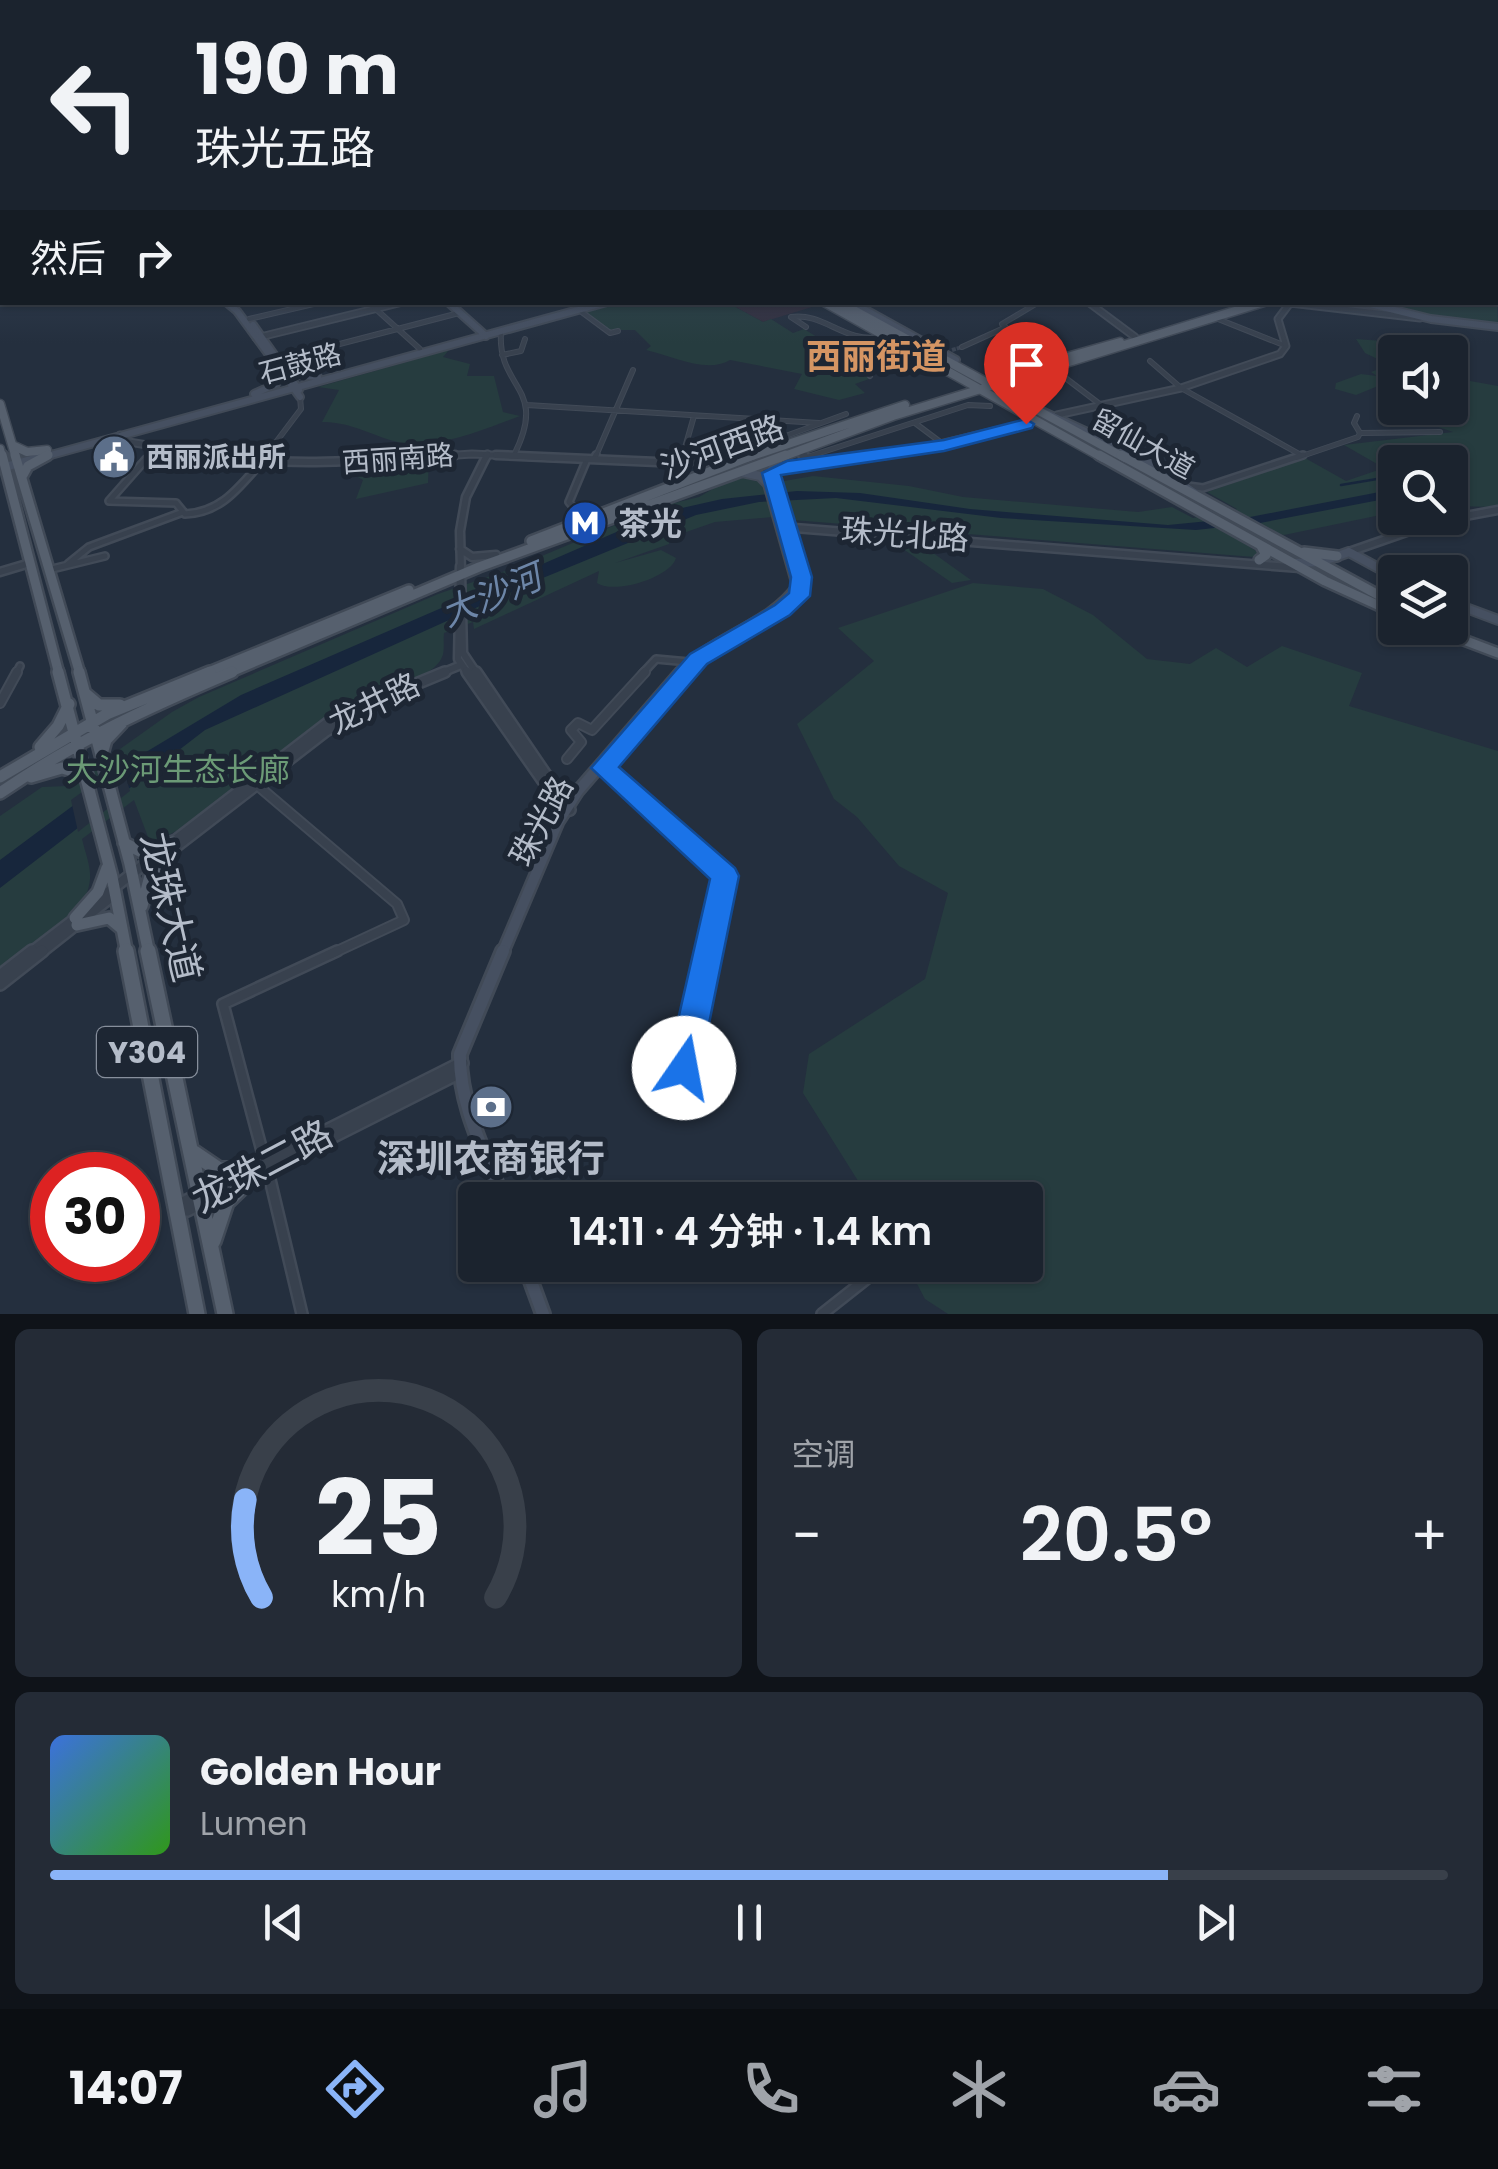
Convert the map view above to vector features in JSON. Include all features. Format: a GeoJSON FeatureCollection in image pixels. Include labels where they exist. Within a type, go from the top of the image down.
{"type":"FeatureCollection","features":[{"type":"Feature","properties":{"kind":"main road"},"geometry":{"type":"LineString","coordinates":[[232,305],[300,397]]}},
{"type":"Feature","properties":{"kind":"main road"},"geometry":{"type":"LineString","coordinates":[[233,305],[249,319],[284,374]]}},
{"type":"Feature","properties":{"kind":"main road"},"geometry":{"type":"LineString","coordinates":[[451,305],[483,334]]}},
{"type":"Feature","properties":{"kind":"main road","name":"石鼓路"},"geometry":{"type":"LineString","coordinates":[[504,329],[584,305]]}},
{"type":"Feature","properties":{"kind":"main road","name":"石鼓路"},"geometry":{"type":"LineString","coordinates":[[47,452],[120,436],[596,305]]}},
{"type":"Feature","properties":{"kind":"main road"},"geometry":{"type":"LineString","coordinates":[[826,305],[877,339],[890,339]]}},
{"type":"Feature","properties":{"kind":"main road","name":"留仙大道"},"geometry":{"type":"LineString","coordinates":[[827,305],[956,375],[1201,495],[1216,509],[1286,547]]}},
{"type":"Feature","properties":{"kind":"main road","name":"留仙大道"},"geometry":{"type":"LineString","coordinates":[[844,305],[966,372],[1013,407],[1259,544]]}},
{"type":"Feature","properties":{"kind":"main road"},"geometry":{"type":"LineString","coordinates":[[857,305],[948,352],[966,372]]}},
{"type":"Feature","properties":{"kind":"main road","name":"沙河西路"},"geometry":{"type":"LineString","coordinates":[[981,385],[1000,376],[1035,369],[1242,305]]}},
{"type":"Feature","properties":{"kind":"main road","name":"沙河西路"},"geometry":{"type":"LineString","coordinates":[[141,704],[432,587],[460,571],[786,450],[952,393],[1255,305]]}},
{"type":"Feature","properties":{"kind":"main road"},"geometry":{"type":"LineString","coordinates":[[1377,305],[1425,317],[1498,326]]}},
{"type":"Feature","properties":{"kind":"main road"},"geometry":{"type":"LineString","coordinates":[[1378,305],[1498,326]]}},
{"type":"Feature","properties":{"kind":"main road"},"geometry":{"type":"LineString","coordinates":[[470,322],[504,329]]}},
{"type":"Feature","properties":{"kind":"main road"},"geometry":{"type":"LineString","coordinates":[[456,339],[469,331],[470,322]]}},
{"type":"Feature","properties":{"kind":"main road","name":"石鼓路"},"geometry":{"type":"LineString","coordinates":[[4,464],[483,334]]}},
{"type":"Feature","properties":{"kind":"main road"},"geometry":{"type":"LineString","coordinates":[[1035,369],[1055,370],[1137,339]]}},
{"type":"Feature","properties":{"kind":"main road"},"geometry":{"type":"LineString","coordinates":[[1035,369],[1044,361],[1121,342]]}},
{"type":"Feature","properties":{"kind":"main road"},"geometry":{"type":"LineString","coordinates":[[956,360],[984,374],[1000,376]]}},
{"type":"Feature","properties":{"kind":"main road"},"geometry":{"type":"LineString","coordinates":[[284,374],[318,377]]}},
{"type":"Feature","properties":{"kind":"main road"},"geometry":{"type":"LineString","coordinates":[[254,394],[276,384],[284,374]]}},
{"type":"Feature","properties":{"kind":"main road"},"geometry":{"type":"LineString","coordinates":[[952,393],[960,384],[956,375]]}},
{"type":"Feature","properties":{"kind":"main road"},"geometry":{"type":"LineString","coordinates":[[1008,393],[1006,385],[1014,378]]}},
{"type":"Feature","properties":{"kind":"main road"},"geometry":{"type":"LineString","coordinates":[[981,385],[1062,415],[1201,495]]}},
{"type":"Feature","properties":{"kind":"main road"},"geometry":{"type":"LineString","coordinates":[[952,393],[983,396],[1152,489],[1185,503]]}},
{"type":"Feature","properties":{"kind":"main road","name":"沙河西路"},"geometry":{"type":"LineString","coordinates":[[2,786],[22,763],[141,704],[496,555],[680,482],[863,426],[952,393]]}},
{"type":"Feature","properties":{"kind":"main road","name":"龙珠大道"},"geometry":{"type":"LineString","coordinates":[[0,404],[124,843],[225,1314]]}},
{"type":"Feature","properties":{"kind":"main road"},"geometry":{"type":"LineString","coordinates":[[1013,407],[1024,417]]}},
{"type":"Feature","properties":{"kind":"main road"},"geometry":{"type":"LineString","coordinates":[[13,446],[23,451],[47,452]]}},
{"type":"Feature","properties":{"kind":"main road","name":"龙珠大道"},"geometry":{"type":"LineString","coordinates":[[0,449],[108,862],[197,1314]]}},
{"type":"Feature","properties":{"kind":"main road"},"geometry":{"type":"LineString","coordinates":[[772,473],[786,450]]}},
{"type":"Feature","properties":{"kind":"main road"},"geometry":{"type":"LineString","coordinates":[[22,476],[28,466],[47,452]]}},
{"type":"Feature","properties":{"kind":"main road"},"geometry":{"type":"LineString","coordinates":[[1122,458],[1151,465]]}},
{"type":"Feature","properties":{"kind":"main road"},"geometry":{"type":"LineString","coordinates":[[729,473],[748,472],[771,484]]}},
{"type":"Feature","properties":{"kind":"main road","name":"珠光路"},"geometry":{"type":"LineString","coordinates":[[567,808],[698,659],[783,610],[799,596],[802,577],[771,484],[772,473]]}},
{"type":"Feature","properties":{"kind":"main road","name":"珠光路"},"geometry":{"type":"LineString","coordinates":[[461,1066],[567,808],[689,662],[716,641],[791,597],[796,580],[785,527]]}},
{"type":"Feature","properties":{"kind":"main road"},"geometry":{"type":"LineString","coordinates":[[1259,544],[1266,555],[1259,560]]}},
{"type":"Feature","properties":{"kind":"main road"},"geometry":{"type":"LineString","coordinates":[[1259,544],[1378,605]]}},
{"type":"Feature","properties":{"kind":"main road"},"geometry":{"type":"LineString","coordinates":[[1286,547],[1337,556],[1353,554],[1378,567]]}},
{"type":"Feature","properties":{"kind":"main road"},"geometry":{"type":"LineString","coordinates":[[1286,547],[1378,595]]}},
{"type":"Feature","properties":{"kind":"main road"},"geometry":{"type":"LineString","coordinates":[[1297,565],[1319,565],[1353,554]]}},
{"type":"Feature","properties":{"kind":"main road"},"geometry":{"type":"LineString","coordinates":[[1319,565],[1337,556]]}},
{"type":"Feature","properties":{"kind":"main road"},"geometry":{"type":"LineString","coordinates":[[1468,607],[1498,618]]}},
{"type":"Feature","properties":{"kind":"main road"},"geometry":{"type":"LineString","coordinates":[[1468,636],[1498,650]]}},
{"type":"Feature","properties":{"kind":"main road"},"geometry":{"type":"LineString","coordinates":[[1468,640],[1498,650]]}},
{"type":"Feature","properties":{"kind":"main road"},"geometry":{"type":"LineString","coordinates":[[84,692],[102,706],[141,704]]}},
{"type":"Feature","properties":{"kind":"main road"},"geometry":{"type":"LineString","coordinates":[[22,763],[58,726],[69,703]]}},
{"type":"Feature","properties":{"kind":"main road"},"geometry":{"type":"LineString","coordinates":[[102,755],[112,732],[141,704]]}},
{"type":"Feature","properties":{"kind":"main road","name":"沙河西路"},"geometry":{"type":"LineString","coordinates":[[2,786],[77,735]]}},
{"type":"Feature","properties":{"kind":"main road"},"geometry":{"type":"LineString","coordinates":[[2,786],[56,769],[87,775]]}},
{"type":"Feature","properties":{"kind":"main road"},"geometry":{"type":"LineString","coordinates":[[124,843],[134,851],[147,852],[173,845]]}},
{"type":"Feature","properties":{"kind":"main road"},"geometry":{"type":"LineString","coordinates":[[142,922],[146,885],[173,845]]}},
{"type":"Feature","properties":{"kind":"main road"},"geometry":{"type":"LineString","coordinates":[[76,922],[98,892],[108,862]]}},
{"type":"Feature","properties":{"kind":"main road"},"geometry":{"type":"LineString","coordinates":[[76,922],[109,918],[122,930]]}},
{"type":"Feature","properties":{"kind":"main road"},"geometry":{"type":"LineString","coordinates":[[461,1066],[497,1182]]}},
{"type":"Feature","properties":{"kind":"main road"},"geometry":{"type":"LineString","coordinates":[[190,1146],[208,1168],[233,1173],[259,1170]]}},
{"type":"Feature","properties":{"kind":"main road"},"geometry":{"type":"LineString","coordinates":[[212,1252],[218,1218],[226,1202],[259,1170]]}},
{"type":"Feature","properties":{"kind":"main road"},"geometry":{"type":"LineString","coordinates":[[532,1282],[542,1314]]}},
{"type":"Feature","properties":{"kind":"street"},"geometry":{"type":"LineString","coordinates":[[249,319],[309,305]]}},
{"type":"Feature","properties":{"kind":"street"},"geometry":{"type":"LineString","coordinates":[[371,305],[420,349]]}},
{"type":"Feature","properties":{"kind":"street"},"geometry":{"type":"LineString","coordinates":[[258,338],[391,305]]}},
{"type":"Feature","properties":{"kind":"street"},"geometry":{"type":"LineString","coordinates":[[1004,328],[1006,319],[1033,305]]}},
{"type":"Feature","properties":{"kind":"street"},"geometry":{"type":"LineString","coordinates":[[1092,305],[1137,339]]}},
{"type":"Feature","properties":{"kind":"street"},"geometry":{"type":"LineString","coordinates":[[1286,346],[1278,320],[1289,305]]}},
{"type":"Feature","properties":{"kind":"street"},"geometry":{"type":"LineString","coordinates":[[1309,305],[1425,317]]}},
{"type":"Feature","properties":{"kind":"street"},"geometry":{"type":"LineString","coordinates":[[579,310],[610,333],[618,331]]}},
{"type":"Feature","properties":{"kind":"street"},"geometry":{"type":"LineString","coordinates":[[278,360],[460,313]]}},
{"type":"Feature","properties":{"kind":"street"},"geometry":{"type":"LineString","coordinates":[[806,327],[791,317],[804,314],[848,339],[877,339]]}},
{"type":"Feature","properties":{"kind":"street"},"geometry":{"type":"LineString","coordinates":[[1218,318],[1286,346]]}},
{"type":"Feature","properties":{"kind":"street"},"geometry":{"type":"LineString","coordinates":[[962,347],[1004,328]]}},
{"type":"Feature","properties":{"kind":"street"},"geometry":{"type":"LineString","coordinates":[[1004,328],[1044,361]]}},
{"type":"Feature","properties":{"kind":"street"},"geometry":{"type":"LineString","coordinates":[[504,329],[502,356],[526,406],[528,426],[514,456]]}},
{"type":"Feature","properties":{"kind":"street"},"geometry":{"type":"LineString","coordinates":[[502,356],[521,351],[524,339]]}},
{"type":"Feature","properties":{"kind":"street"},"geometry":{"type":"LineString","coordinates":[[865,344],[893,360],[867,374],[848,350],[877,339]]}},
{"type":"Feature","properties":{"kind":"street"},"geometry":{"type":"LineString","coordinates":[[1062,415],[1181,388],[1260,363],[1280,354],[1286,346]]}},
{"type":"Feature","properties":{"kind":"street"},"geometry":{"type":"LineString","coordinates":[[1150,360],[1181,388],[1302,455]]}},
{"type":"Feature","properties":{"kind":"street"},"geometry":{"type":"LineString","coordinates":[[576,510],[569,502],[633,370]]}},
{"type":"Feature","properties":{"kind":"street"},"geometry":{"type":"LineString","coordinates":[[1055,370],[1100,405]]}},
{"type":"Feature","properties":{"kind":"street"},"geometry":{"type":"LineString","coordinates":[[68,564],[88,547],[182,512],[199,514],[226,504],[299,413],[300,397]]}},
{"type":"Feature","properties":{"kind":"street"},"geometry":{"type":"LineString","coordinates":[[814,464],[802,456],[975,403],[990,406]]}},
{"type":"Feature","properties":{"kind":"street"},"geometry":{"type":"LineString","coordinates":[[526,406],[819,423]]}},
{"type":"Feature","properties":{"kind":"street"},"geometry":{"type":"LineString","coordinates":[[923,406],[936,416]]}},
{"type":"Feature","properties":{"kind":"street"},"geometry":{"type":"LineString","coordinates":[[750,449],[846,414]]}},
{"type":"Feature","properties":{"kind":"street"},"geometry":{"type":"LineString","coordinates":[[680,482],[693,471],[680,462],[694,416]]}},
{"type":"Feature","properties":{"kind":"street"},"geometry":{"type":"LineString","coordinates":[[1358,416],[1354,423],[1360,433]]}},
{"type":"Feature","properties":{"kind":"street"},"geometry":{"type":"LineString","coordinates":[[915,422],[944,445]]}},
{"type":"Feature","properties":{"kind":"street"},"geometry":{"type":"LineString","coordinates":[[772,473],[944,445],[1032,422]]}},
{"type":"Feature","properties":{"kind":"street"},"geometry":{"type":"LineString","coordinates":[[863,426],[872,432]]}},
{"type":"Feature","properties":{"kind":"street"},"geometry":{"type":"LineString","coordinates":[[1201,495],[1360,433],[1397,432],[1412,437],[1440,432]]}},
{"type":"Feature","properties":{"kind":"street","name":"西丽南路"},"geometry":{"type":"LineString","coordinates":[[120,436],[129,442],[259,465],[488,454],[680,462],[711,460],[750,449],[786,450]]}},
{"type":"Feature","properties":{"kind":"street"},"geometry":{"type":"LineString","coordinates":[[786,450],[786,462],[797,466]]}},
{"type":"Feature","properties":{"kind":"street"},"geometry":{"type":"LineString","coordinates":[[465,667],[460,549],[466,498],[488,454]]}},
{"type":"Feature","properties":{"kind":"street"},"geometry":{"type":"LineString","coordinates":[[182,512],[176,503],[109,501],[146,459],[259,465]]}},
{"type":"Feature","properties":{"kind":"street"},"geometry":{"type":"LineString","coordinates":[[1353,554],[1439,526],[1498,513]]}},
{"type":"Feature","properties":{"kind":"street","name":"珠光北路"},"geometry":{"type":"LineString","coordinates":[[785,527],[852,526],[1297,565]]}},
{"type":"Feature","properties":{"kind":"street","name":"珠光北路"},"geometry":{"type":"LineString","coordinates":[[785,527],[1297,565]]}},
{"type":"Feature","properties":{"kind":"street"},"geometry":{"type":"LineString","coordinates":[[460,549],[472,557],[496,555]]}},
{"type":"Feature","properties":{"kind":"street"},"geometry":{"type":"LineString","coordinates":[[48,570],[105,556]]}},
{"type":"Feature","properties":{"kind":"street"},"geometry":{"type":"LineString","coordinates":[[0,572],[30,563]]}},
{"type":"Feature","properties":{"kind":"street"},"geometry":{"type":"LineString","coordinates":[[434,674],[455,647],[460,571]]}},
{"type":"Feature","properties":{"kind":"street"},"geometry":{"type":"LineString","coordinates":[[432,587],[449,588],[456,596]]}},
{"type":"Feature","properties":{"kind":"street"},"geometry":{"type":"LineString","coordinates":[[455,647],[465,667],[567,808]]}},
{"type":"Feature","properties":{"kind":"street"},"geometry":{"type":"LineString","coordinates":[[567,759],[581,742],[571,730],[578,723],[592,730],[656,659],[689,662]]}},
{"type":"Feature","properties":{"kind":"street"},"geometry":{"type":"LineString","coordinates":[[0,703],[20,666]]}},
{"type":"Feature","properties":{"kind":"street","name":"龙井路"},"geometry":{"type":"LineString","coordinates":[[0,984],[334,718],[434,674],[465,667]]}},
{"type":"Feature","properties":{"kind":"street","name":"龙井路"},"geometry":{"type":"LineString","coordinates":[[254,783],[351,716],[465,667]]}},
{"type":"Feature","properties":{"kind":"street"},"geometry":{"type":"LineString","coordinates":[[603,768],[725,876],[684,1068]]}},
{"type":"Feature","properties":{"kind":"street"},"geometry":{"type":"LineString","coordinates":[[254,783],[398,904],[404,920],[222,1004],[259,1170],[302,1314]]}},
{"type":"Feature","properties":{"kind":"street","name":"龙井路"},"geometry":{"type":"LineString","coordinates":[[0,976],[76,922]]}},
{"type":"Feature","properties":{"kind":"street","name":"龙珠二路"},"geometry":{"type":"LineString","coordinates":[[178,1210],[461,1066]]}},
{"type":"Feature","properties":{"kind":"street"},"geometry":{"type":"LineString","coordinates":[[822,1314],[862,1282]]}},
{"type":"Feature","properties":{"kind":"shaded area"},"geometry":{"type":"Polygon","coordinates":[[[732,305],[812,307],[763,322],[732,305]]]}},
{"type":"Feature","properties":{"kind":"green space"},"geometry":{"type":"Polygon","coordinates":[[[606,305],[732,305],[763,322],[771,319],[793,333],[804,329],[844,350],[869,379],[855,384],[865,393],[839,400],[794,389],[802,374],[730,360],[700,365],[646,350],[651,346],[635,330],[609,330],[584,310],[606,305]]]}},
{"type":"Feature","properties":{"kind":"green space"},"geometry":{"type":"Polygon","coordinates":[[[1383,305],[1497,305],[1498,324],[1383,305]]]}},
{"type":"Feature","properties":{"kind":"green space"},"geometry":{"type":"Polygon","coordinates":[[[1356,339],[1378,341],[1378,359],[1365,353],[1356,339]]]}},
{"type":"Feature","properties":{"kind":"green space"},"geometry":{"type":"Polygon","coordinates":[[[449,350],[443,357],[470,364],[467,376],[494,376],[503,412],[520,416],[456,438],[422,444],[322,422],[339,390],[318,387],[449,350]]]}},
{"type":"Feature","properties":{"kind":"green space"},"geometry":{"type":"Polygon","coordinates":[[[1378,369],[1378,386],[1356,395],[1335,389],[1336,383],[1361,374],[1377,376],[1371,372],[1378,369]]]}},
{"type":"Feature","properties":{"kind":"green space","name":"大沙河生态长廊"},"geometry":{"type":"Polygon","coordinates":[[[1468,381],[1498,386],[1498,507],[1468,506],[1468,445],[1378,445],[1378,465],[1344,445],[1453,432],[1432,425],[1468,425],[1468,381]]]}},
{"type":"Feature","properties":{"kind":"green space"},"geometry":{"type":"Polygon","coordinates":[[[429,457],[428,483],[356,499],[363,480],[342,468],[429,457]]]}},
{"type":"Feature","properties":{"kind":"green space","name":"大沙河生态长廊"},"geometry":{"type":"Polygon","coordinates":[[[1305,458],[1346,481],[1378,470],[1378,516],[1284,535],[1269,532],[1238,539],[1259,553],[1254,557],[793,520],[788,511],[772,512],[772,517],[715,522],[669,538],[669,544],[615,563],[661,550],[676,558],[654,577],[629,585],[605,586],[597,583],[599,571],[474,629],[473,622],[444,633],[442,657],[436,666],[413,681],[343,711],[218,805],[169,835],[151,840],[148,837],[134,800],[82,839],[90,879],[79,907],[55,931],[0,969],[0,816],[42,787],[68,786],[199,697],[438,594],[511,569],[658,507],[699,497],[723,483],[743,478],[767,484],[813,476],[909,486],[963,497],[1138,512],[1172,507],[1193,518],[1237,509],[1207,492],[1305,458]]]}},
{"type":"Feature","properties":{"kind":"green space"},"geometry":{"type":"Polygon","coordinates":[[[886,537],[915,540],[971,580],[952,583],[886,537]]]}},
{"type":"Feature","properties":{"kind":"green space"},"geometry":{"type":"Polygon","coordinates":[[[973,583],[1043,589],[1093,615],[1147,659],[1190,664],[1216,648],[1247,667],[1282,646],[1362,673],[1349,706],[1498,751],[1498,1314],[948,1314],[925,1299],[916,1282],[1043,1282],[1043,1182],[859,1182],[803,1093],[809,1054],[925,979],[948,893],[899,866],[857,817],[834,799],[797,724],[874,661],[838,628],[973,583]]]}},
{"type":"Feature","properties":{"kind":"water","name":"大沙河"},"geometry":{"type":"Polygon","coordinates":[[[797,491],[860,493],[970,509],[1168,525],[1250,517],[1378,492],[1378,500],[1260,523],[1196,530],[1001,518],[836,498],[759,502],[696,515],[538,580],[205,730],[0,888],[0,860],[141,755],[241,695],[651,517],[722,499],[797,491]]]}},
{"type":"Feature","properties":{"kind":"pier"},"geometry":{"type":"Polygon","coordinates":[[[122,763],[130,791],[78,832],[71,800],[122,763]]]}},
{"type":"Feature","properties":{"kind":"waterway"},"geometry":{"type":"LineString","coordinates":[[1341,485],[1378,479]]}},
{"type":"Feature","properties":{"kind":"tunnel"},"geometry":{"type":"LineString","coordinates":[[952,350],[962,347]]}},
{"type":"Feature","properties":{"kind":"place","name":"西丽派出所"},"geometry":{"type":"Point","coordinates":[114,457]}},
{"type":"Feature","properties":{"kind":"place","name":"茶光"},"geometry":{"type":"Point","coordinates":[585,523]}},
{"type":"Feature","properties":{"kind":"place","name":"深圳农商银行"},"geometry":{"type":"Point","coordinates":[491,1107]}},
{"type":"Feature","properties":{"kind":"district","name":"西丽街道"},"geometry":{"type":"Point","coordinates":[876,356]}},
{"type":"Feature","properties":{"kind":"route"},"geometry":{"type":"LineString","coordinates":[[684,1068],[725,876],[603,768],[698,659],[783,610],[799,596],[802,577],[772,473],[787,467],[898,454],[1026,424]]}}]}
